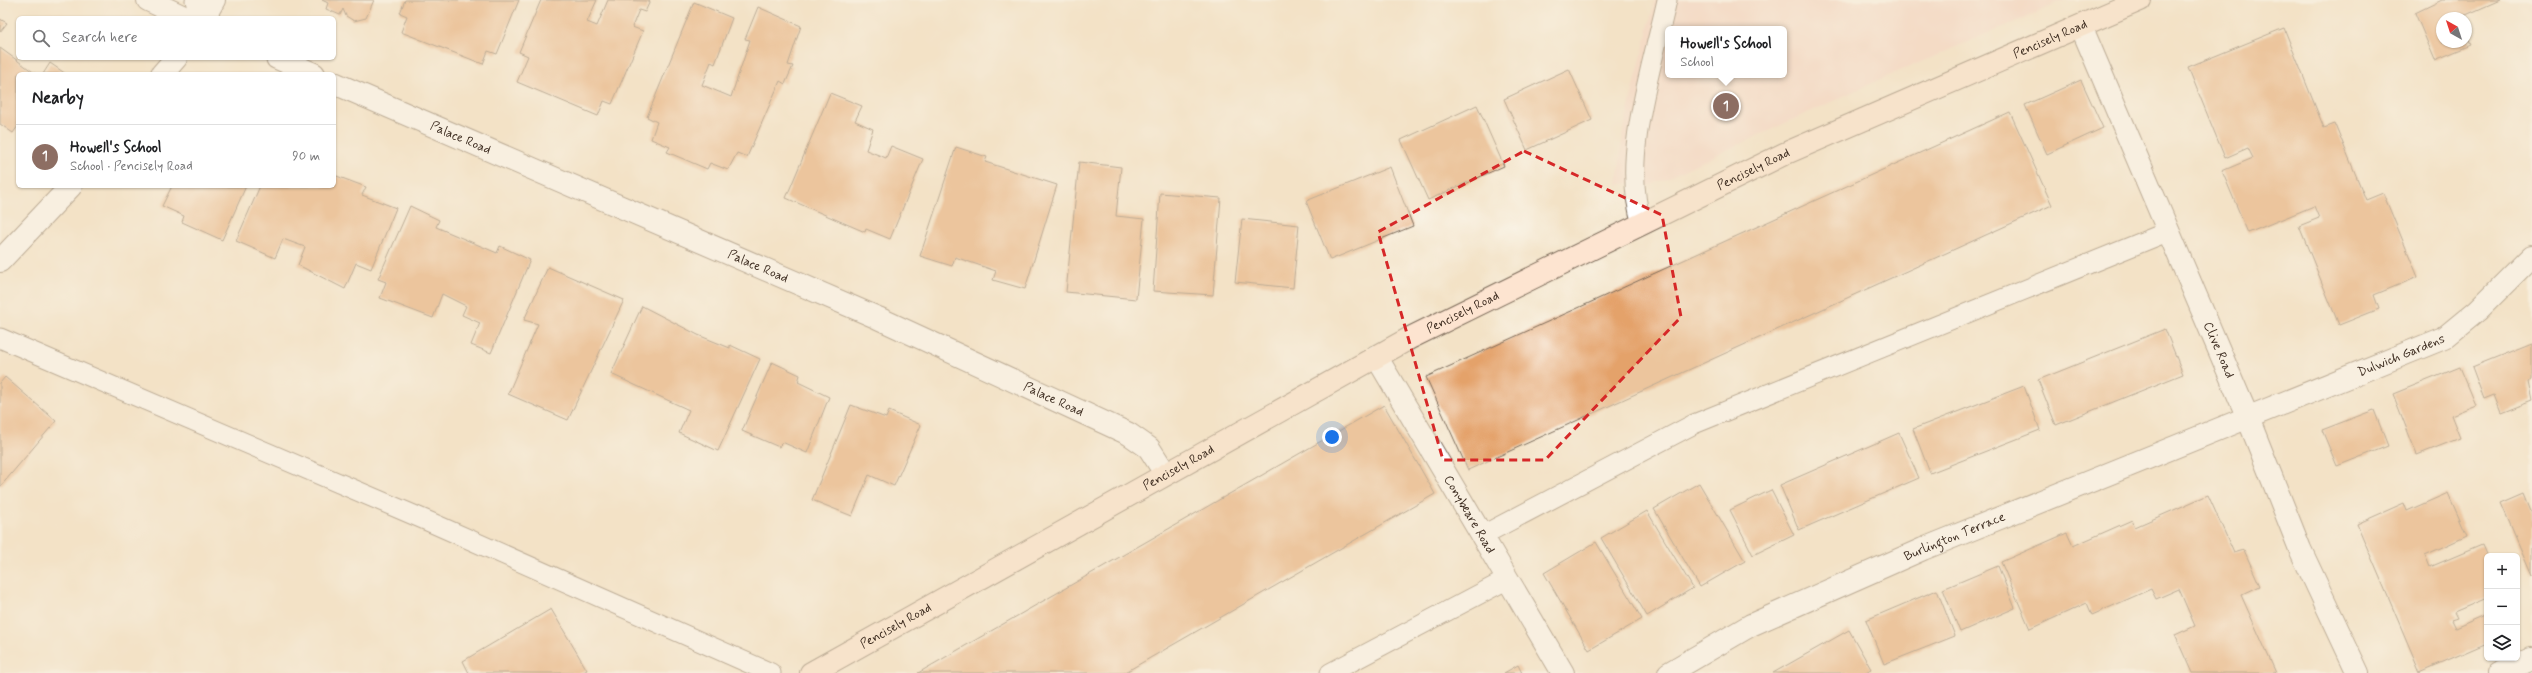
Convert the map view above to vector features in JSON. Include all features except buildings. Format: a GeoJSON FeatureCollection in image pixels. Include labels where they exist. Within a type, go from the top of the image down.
{"type":"FeatureCollection","features":[{"type":"Feature","properties":{"kind":"main road","name":"Pencisely Road"},"geometry":{"type":"LineString","coordinates":[[811,673],[1165,473],[1376,356],[1784,154],[2140,0]]}},
{"type":"Feature","properties":{"kind":"street"},"geometry":{"type":"LineString","coordinates":[[148,0],[182,16]]}},
{"type":"Feature","properties":{"kind":"street"},"geometry":{"type":"LineString","coordinates":[[205,16],[214,0]]}},
{"type":"Feature","properties":{"kind":"street","name":"Clive Road"},"geometry":{"type":"LineString","coordinates":[[2081,26],[2167,232],[2248,418],[2300,549],[2358,673]]}},
{"type":"Feature","properties":{"kind":"street"},"geometry":{"type":"LineString","coordinates":[[164,72],[174,60]]}},
{"type":"Feature","properties":{"kind":"street"},"geometry":{"type":"LineString","coordinates":[[282,60],[309,72]]}},
{"type":"Feature","properties":{"kind":"street","name":"Palace Road"},"geometry":{"type":"LineString","coordinates":[[336,84],[870,314],[1129,434],[1149,448],[1165,473]]}},
{"type":"Feature","properties":{"kind":"street"},"geometry":{"type":"LineString","coordinates":[[0,261],[69,188]]}},
{"type":"Feature","properties":{"kind":"street","name":"Dulwich Gardens"},"geometry":{"type":"LineString","coordinates":[[2248,418],[2444,338],[2478,310],[2532,256]]}},
{"type":"Feature","properties":{"kind":"street","name":"Conybeare Road"},"geometry":{"type":"LineString","coordinates":[[1376,356],[1483,535],[1563,673]]}},
{"type":"Feature","properties":{"kind":"street","name":"Burlington Terrace"},"geometry":{"type":"LineString","coordinates":[[1669,673],[1751,625],[1923,549],[2248,418]]}},
{"type":"Feature","properties":{"kind":"street"},"geometry":{"type":"LineString","coordinates":[[2499,673],[2532,659]]}},
{"type":"Feature","properties":{"kind":"lane"},"geometry":{"type":"LineString","coordinates":[[195,0],[199,16]]}},
{"type":"Feature","properties":{"kind":"lane"},"geometry":{"type":"LineString","coordinates":[[1642,223],[1636,206],[1635,151],[1667,0]]}},
{"type":"Feature","properties":{"kind":"lane"},"geometry":{"type":"LineString","coordinates":[[1483,535],[1694,424],[2167,232]]}},
{"type":"Feature","properties":{"kind":"lane"},"geometry":{"type":"LineString","coordinates":[[0,338],[430,522],[771,673]]}},
{"type":"Feature","properties":{"kind":"lane"},"geometry":{"type":"LineString","coordinates":[[1330,673],[1508,579]]}},
{"type":"Feature","properties":{"kind":"highlighted area"},"geometry":{"type":"Polygon","coordinates":[[[1524,151],[1662,215],[1681,317],[1545,460],[1443,460],[1378,232],[1524,151]]]}},
{"type":"Feature","properties":{"kind":"shaded area"},"geometry":{"type":"Polygon","coordinates":[[[1655,0],[2066,0],[1881,79],[1638,191],[1633,183],[1617,185],[1623,132],[1655,0]]]}},
{"type":"Feature","properties":{"kind":"place","name":"Howell's School"},"geometry":{"type":"Point","coordinates":[1726,106]}}]}
